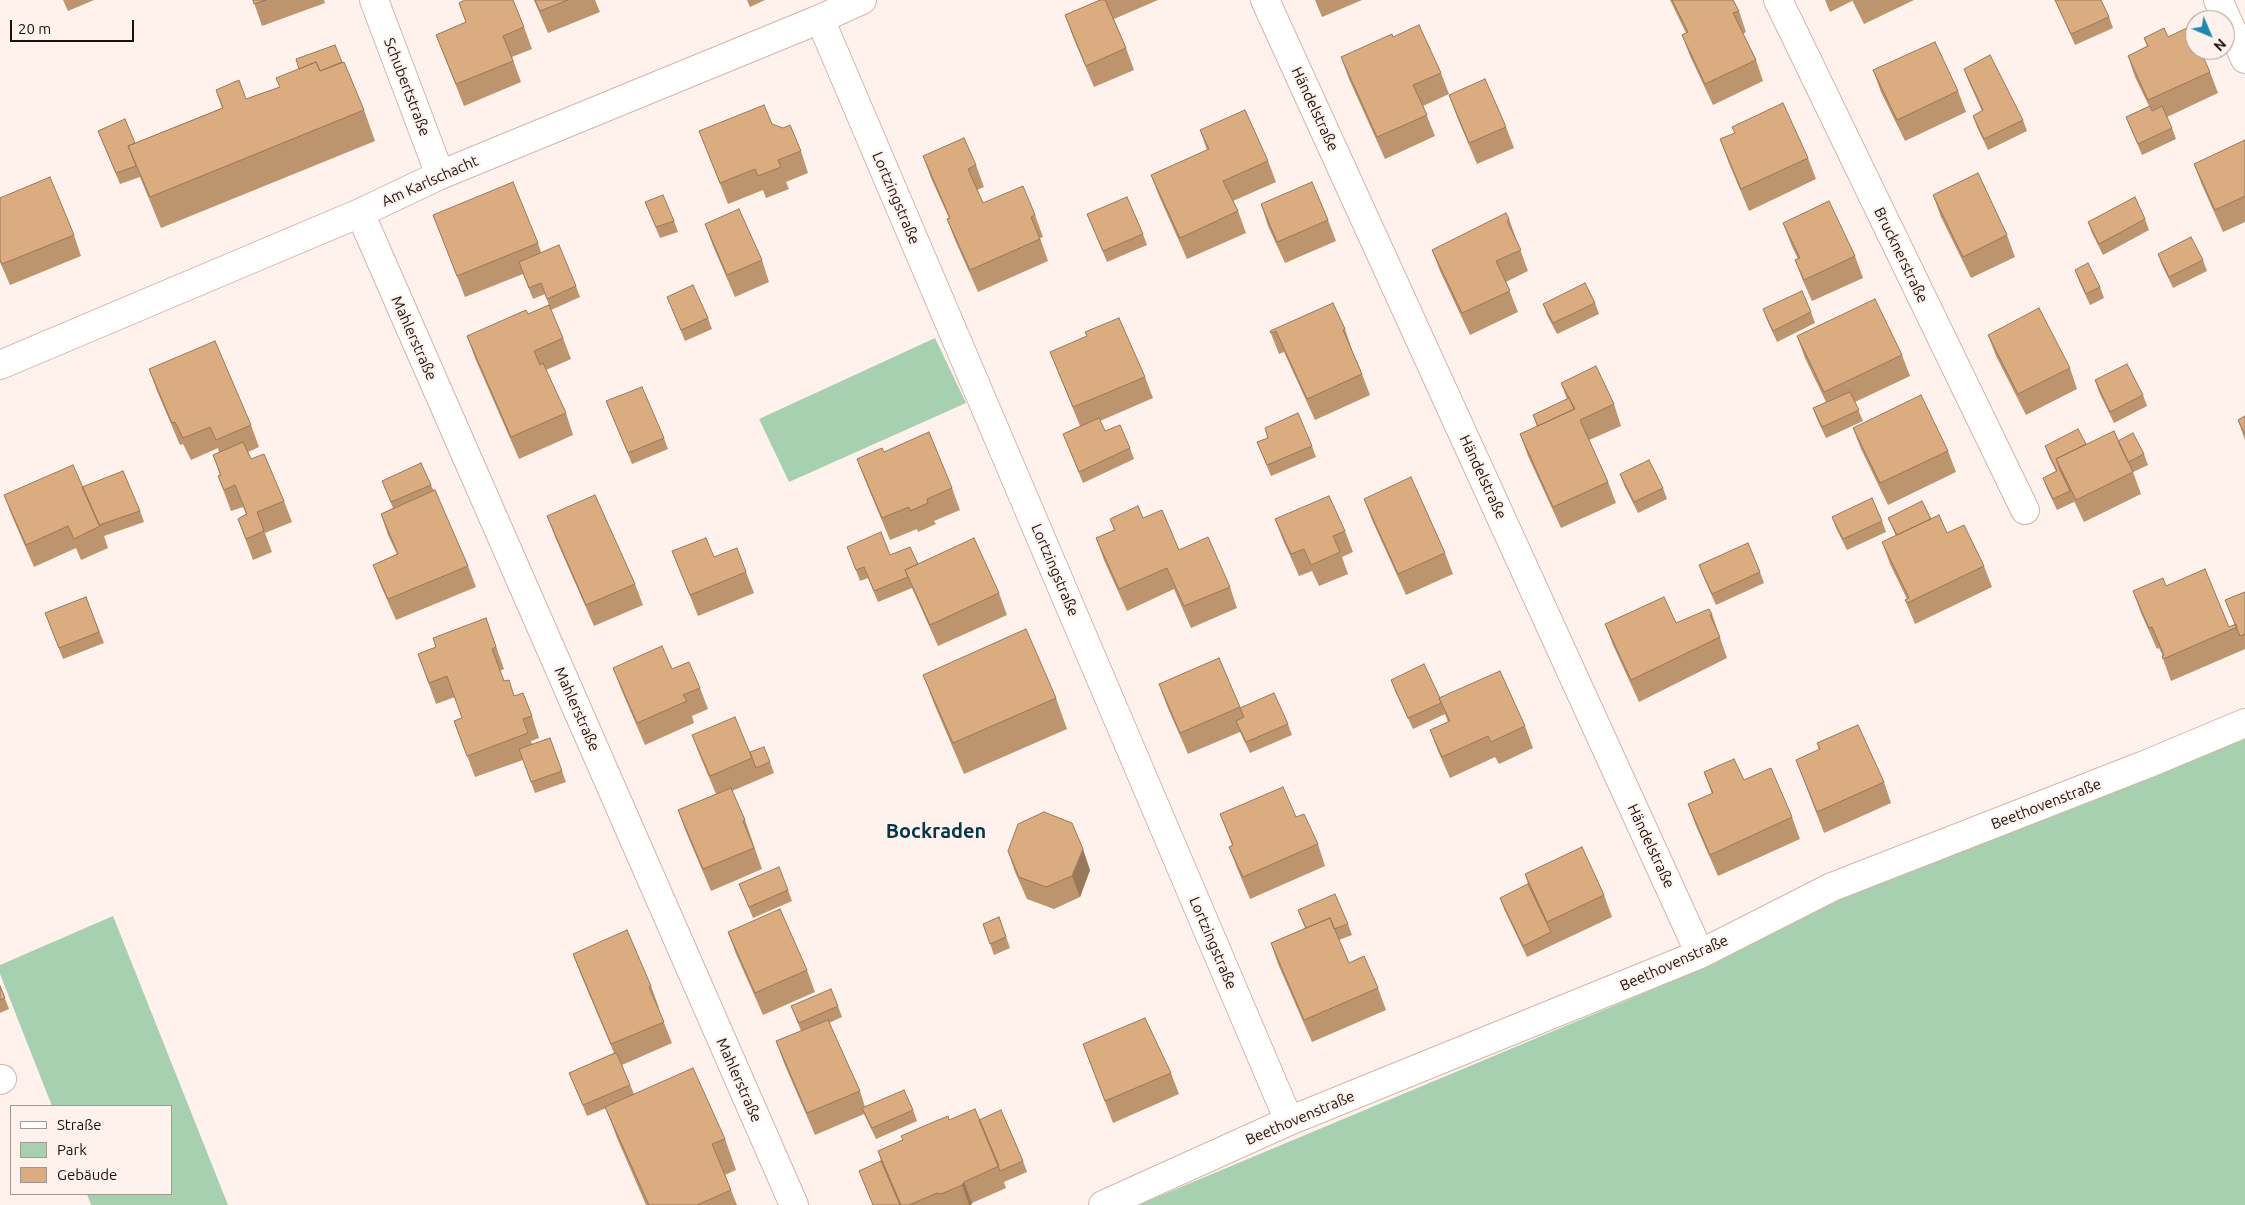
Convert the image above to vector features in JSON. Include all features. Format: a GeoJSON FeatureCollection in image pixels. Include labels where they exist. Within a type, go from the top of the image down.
{"type":"FeatureCollection","features":[{"type":"Feature","properties":{"kind":"street","name":"Schubertstraße"},"geometry":{"type":"LineString","coordinates":[[374,0],[440,175]]}},
{"type":"Feature","properties":{"kind":"street","name":"Am Karlschacht"},"geometry":{"type":"LineString","coordinates":[[0,365],[360,213],[440,175],[862,0]]}},
{"type":"Feature","properties":{"kind":"street","name":"Händelstraße"},"geometry":{"type":"LineString","coordinates":[[1265,0],[1700,954]]}},
{"type":"Feature","properties":{"kind":"street","name":"Brucknerstraße"},"geometry":{"type":"LineString","coordinates":[[1778,0],[2025,510]]}},
{"type":"Feature","properties":{"kind":"street"},"geometry":{"type":"LineString","coordinates":[[2218,0],[2245,59]]}},
{"type":"Feature","properties":{"kind":"street","name":"Lortzingstraße"},"geometry":{"type":"LineString","coordinates":[[820,19],[1289,1121]]}},
{"type":"Feature","properties":{"kind":"street","name":"Mahlerstraße"},"geometry":{"type":"LineString","coordinates":[[360,213],[794,1205]]}},
{"type":"Feature","properties":{"kind":"street","name":"Beethovenstraße"},"geometry":{"type":"LineString","coordinates":[[1103,1205],[1289,1121],[1700,954],[1832,887],[2147,764],[2245,723]]}},
{"type":"Feature","properties":{"kind":"green space"},"geometry":{"type":"Polygon","coordinates":[[[935,338],[966,403],[789,482],[759,419],[935,338]]]}},
{"type":"Feature","properties":{"kind":"green space"},"geometry":{"type":"Polygon","coordinates":[[[2245,735],[2245,1205],[1138,1205],[1711,965],[1842,894],[2245,735]]]}},
{"type":"Feature","properties":{"kind":"green space"},"geometry":{"type":"Polygon","coordinates":[[[113,916],[228,1205],[91,1205],[87,1195],[172,1195],[172,1105],[52,1105],[0,974],[0,965],[113,916]]]}},
{"type":"Feature","properties":{"kind":"building"},"geometry":{"type":"Polygon","coordinates":[[[253,0],[266,0],[254,4],[253,0]]]}},
{"type":"Feature","properties":{"kind":"building"},"geometry":{"type":"Polygon","coordinates":[[[465,0],[513,0],[524,27],[503,36],[513,61],[456,84],[436,35],[466,22],[459,3],[465,0]]]}},
{"type":"Feature","properties":{"kind":"building"},"geometry":{"type":"Polygon","coordinates":[[[535,0],[568,0],[540,11],[535,0]]]}},
{"type":"Feature","properties":{"kind":"building"},"geometry":{"type":"Polygon","coordinates":[[[1100,0],[1105,0],[1126,48],[1086,66],[1065,15],[1100,0]]]}},
{"type":"Feature","properties":{"kind":"building"},"geometry":{"type":"Polygon","coordinates":[[[1672,0],[1733,0],[1739,11],[1733,13],[1756,60],[1705,84],[1682,35],[1688,32],[1672,0]]]}},
{"type":"Feature","properties":{"kind":"building"},"geometry":{"type":"Polygon","coordinates":[[[2055,0],[2101,0],[2109,17],[2071,34],[2055,0]]]}},
{"type":"Feature","properties":{"kind":"building"},"geometry":{"type":"Polygon","coordinates":[[[1419,25],[1441,73],[1413,85],[1427,115],[1377,137],[1341,57],[1392,34],[1393,37],[1419,25]]]}},
{"type":"Feature","properties":{"kind":"building"},"geometry":{"type":"Polygon","coordinates":[[[2164,28],[2168,37],[2185,29],[2185,60],[2205,60],[2210,72],[2148,100],[2128,56],[2148,46],[2144,38],[2164,28]]]}},
{"type":"Feature","properties":{"kind":"building"},"geometry":{"type":"Polygon","coordinates":[[[1935,42],[1958,91],[1897,120],[1873,70],[1935,42]]]}},
{"type":"Feature","properties":{"kind":"building"},"geometry":{"type":"Polygon","coordinates":[[[335,45],[342,62],[320,71],[316,62],[299,69],[296,59],[335,45]]]}},
{"type":"Feature","properties":{"kind":"building"},"geometry":{"type":"Polygon","coordinates":[[[1990,55],[2023,120],[1984,139],[1973,116],[1983,110],[1964,69],[1990,55]]]}},
{"type":"Feature","properties":{"kind":"building"},"geometry":{"type":"Polygon","coordinates":[[[316,62],[320,71],[344,62],[364,110],[150,197],[128,146],[223,108],[216,90],[239,80],[246,99],[280,87],[276,78],[316,62]]]}},
{"type":"Feature","properties":{"kind":"building"},"geometry":{"type":"Polygon","coordinates":[[[1485,79],[1506,127],[1469,143],[1449,95],[1485,79]]]}},
{"type":"Feature","properties":{"kind":"building"},"geometry":{"type":"Polygon","coordinates":[[[1783,103],[1808,158],[1741,189],[1720,139],[1735,133],[1732,127],[1783,103]]]}},
{"type":"Feature","properties":{"kind":"building"},"geometry":{"type":"Polygon","coordinates":[[[764,105],[772,124],[783,128],[790,125],[801,151],[778,160],[781,167],[758,176],[755,169],[720,183],[699,131],[764,105]]]}},
{"type":"Feature","properties":{"kind":"building"},"geometry":{"type":"Polygon","coordinates":[[[2150,106],[2152,111],[2162,106],[2172,128],[2138,144],[2126,117],[2150,106]]]}},
{"type":"Feature","properties":{"kind":"building"},"geometry":{"type":"Polygon","coordinates":[[[1245,110],[1268,161],[1223,181],[1238,211],[1180,238],[1151,175],[1209,149],[1200,130],[1245,110]]]}},
{"type":"Feature","properties":{"kind":"building"},"geometry":{"type":"Polygon","coordinates":[[[125,119],[135,143],[128,146],[136,166],[116,173],[98,131],[125,119]]]}},
{"type":"Feature","properties":{"kind":"building"},"geometry":{"type":"Polygon","coordinates":[[[964,138],[976,165],[968,169],[983,203],[1023,186],[1035,215],[1031,217],[1040,239],[970,270],[947,219],[950,218],[923,156],[964,138]]]}},
{"type":"Feature","properties":{"kind":"building"},"geometry":{"type":"Polygon","coordinates":[[[2245,140],[2245,196],[2215,210],[2194,164],[2245,140]]]}},
{"type":"Feature","properties":{"kind":"building"},"geometry":{"type":"Polygon","coordinates":[[[1978,173],[2007,235],[1963,257],[1933,195],[1978,173]]]}},
{"type":"Feature","properties":{"kind":"building"},"geometry":{"type":"Polygon","coordinates":[[[50,177],[74,235],[2,264],[0,260],[0,198],[50,177]]]}},
{"type":"Feature","properties":{"kind":"building"},"geometry":{"type":"Polygon","coordinates":[[[513,182],[538,243],[457,276],[433,215],[513,182]]]}},
{"type":"Feature","properties":{"kind":"building"},"geometry":{"type":"Polygon","coordinates":[[[1312,182],[1328,220],[1277,242],[1261,204],[1312,182]]]}},
{"type":"Feature","properties":{"kind":"building"},"geometry":{"type":"Polygon","coordinates":[[[663,195],[674,221],[656,227],[645,202],[663,195]]]}},
{"type":"Feature","properties":{"kind":"building"},"geometry":{"type":"Polygon","coordinates":[[[1127,197],[1143,234],[1103,251],[1087,214],[1127,197]]]}},
{"type":"Feature","properties":{"kind":"building"},"geometry":{"type":"Polygon","coordinates":[[[2135,197],[2145,219],[2099,244],[2088,222],[2135,197]]]}},
{"type":"Feature","properties":{"kind":"building"},"geometry":{"type":"Polygon","coordinates":[[[1829,201],[1855,256],[1804,280],[1795,260],[1800,258],[1783,223],[1829,201]]]}},
{"type":"Feature","properties":{"kind":"building"},"geometry":{"type":"Polygon","coordinates":[[[739,209],[762,260],[727,275],[705,224],[739,209]]]}},
{"type":"Feature","properties":{"kind":"building"},"geometry":{"type":"Polygon","coordinates":[[[1506,213],[1509,219],[1507,221],[1521,250],[1496,261],[1510,291],[1462,313],[1432,250],[1506,213]]]}},
{"type":"Feature","properties":{"kind":"building"},"geometry":{"type":"Polygon","coordinates":[[[2191,237],[2203,260],[2169,277],[2158,254],[2191,237]]]}},
{"type":"Feature","properties":{"kind":"building"},"geometry":{"type":"Polygon","coordinates":[[[559,245],[576,286],[547,299],[541,283],[529,288],[519,262],[559,245]]]}},
{"type":"Feature","properties":{"kind":"building"},"geometry":{"type":"Polygon","coordinates":[[[2088,263],[2100,287],[2086,294],[2075,270],[2088,263]]]}},
{"type":"Feature","properties":{"kind":"building"},"geometry":{"type":"Polygon","coordinates":[[[1585,283],[1595,303],[1553,323],[1543,304],[1585,283]]]}},
{"type":"Feature","properties":{"kind":"building"},"geometry":{"type":"Polygon","coordinates":[[[693,285],[708,318],[681,330],[667,297],[693,285]]]}},
{"type":"Feature","properties":{"kind":"building"},"geometry":{"type":"Polygon","coordinates":[[[1802,291],[1811,312],[1773,331],[1763,309],[1802,291]]]}},
{"type":"Feature","properties":{"kind":"building"},"geometry":{"type":"Polygon","coordinates":[[[1875,299],[1902,355],[1824,392],[1797,336],[1875,299]]]}},
{"type":"Feature","properties":{"kind":"building"},"geometry":{"type":"Polygon","coordinates":[[[1333,303],[1362,374],[1307,399],[1276,331],[1271,333],[1270,331],[1333,303]]]}},
{"type":"Feature","properties":{"kind":"building"},"geometry":{"type":"Polygon","coordinates":[[[549,305],[563,338],[534,351],[540,365],[543,363],[566,413],[511,437],[467,336],[526,310],[528,314],[549,305]]]}},
{"type":"Feature","properties":{"kind":"building"},"geometry":{"type":"Polygon","coordinates":[[[2039,308],[2070,368],[2018,394],[1988,335],[2039,308]]]}},
{"type":"Feature","properties":{"kind":"building"},"geometry":{"type":"Polygon","coordinates":[[[1119,318],[1145,377],[1073,407],[1050,352],[1087,336],[1085,332],[1119,318]]]}},
{"type":"Feature","properties":{"kind":"building"},"geometry":{"type":"Polygon","coordinates":[[[215,341],[251,425],[216,440],[210,427],[183,438],[175,422],[172,423],[149,369],[215,341]]]}},
{"type":"Feature","properties":{"kind":"building"},"geometry":{"type":"Polygon","coordinates":[[[2127,364],[2143,395],[2110,412],[2095,380],[2127,364]]]}},
{"type":"Feature","properties":{"kind":"building"},"geometry":{"type":"Polygon","coordinates":[[[1596,366],[1614,404],[1580,420],[1608,482],[1553,507],[1520,434],[1575,409],[1561,383],[1596,366]]]}},
{"type":"Feature","properties":{"kind":"building"},"geometry":{"type":"Polygon","coordinates":[[[642,387],[664,438],[628,453],[606,401],[642,387]]]}},
{"type":"Feature","properties":{"kind":"building"},"geometry":{"type":"Polygon","coordinates":[[[1850,392],[1859,410],[1822,427],[1813,408],[1850,392]]]}},
{"type":"Feature","properties":{"kind":"building"},"geometry":{"type":"Polygon","coordinates":[[[1921,395],[1948,451],[1880,483],[1853,428],[1921,395]]]}},
{"type":"Feature","properties":{"kind":"building"},"geometry":{"type":"Polygon","coordinates":[[[1569,398],[1574,409],[1538,426],[1533,415],[1569,398]]]}},
{"type":"Feature","properties":{"kind":"building"},"geometry":{"type":"Polygon","coordinates":[[[1298,413],[1312,446],[1267,465],[1257,442],[1268,438],[1265,428],[1298,413]]]}},
{"type":"Feature","properties":{"kind":"building"},"geometry":{"type":"Polygon","coordinates":[[[2245,416],[2245,435],[2238,420],[2245,416]]]}},
{"type":"Feature","properties":{"kind":"building"},"geometry":{"type":"Polygon","coordinates":[[[1099,418],[1105,431],[1120,425],[1130,448],[1079,472],[1063,434],[1099,418]]]}},
{"type":"Feature","properties":{"kind":"building"},"geometry":{"type":"Polygon","coordinates":[[[2078,429],[2086,444],[2056,459],[2070,491],[2053,499],[2043,478],[2057,471],[2045,446],[2078,429]]]}},
{"type":"Feature","properties":{"kind":"building"},"geometry":{"type":"Polygon","coordinates":[[[2114,431],[2133,472],[2076,500],[2056,459],[2114,431]]]}},
{"type":"Feature","properties":{"kind":"building"},"geometry":{"type":"Polygon","coordinates":[[[929,432],[952,488],[927,499],[928,503],[910,511],[909,507],[882,518],[857,459],[882,448],[884,452],[929,432]]]}},
{"type":"Feature","properties":{"kind":"building"},"geometry":{"type":"Polygon","coordinates":[[[2133,433],[2144,454],[2128,462],[2118,441],[2133,433]]]}},
{"type":"Feature","properties":{"kind":"building"},"geometry":{"type":"Polygon","coordinates":[[[243,442],[251,459],[264,454],[284,501],[257,512],[264,531],[246,539],[238,519],[247,514],[235,485],[224,490],[218,476],[221,475],[213,455],[243,442]]]}},
{"type":"Feature","properties":{"kind":"building"},"geometry":{"type":"Polygon","coordinates":[[[1649,460],[1663,488],[1634,502],[1620,474],[1649,460]]]}},
{"type":"Feature","properties":{"kind":"building"},"geometry":{"type":"Polygon","coordinates":[[[421,463],[431,485],[391,502],[382,481],[421,463]]]}},
{"type":"Feature","properties":{"kind":"building"},"geometry":{"type":"Polygon","coordinates":[[[73,465],[100,526],[74,539],[68,526],[26,545],[4,495],[73,465]]]}},
{"type":"Feature","properties":{"kind":"building"},"geometry":{"type":"Polygon","coordinates":[[[123,471],[140,511],[99,525],[82,487],[123,471]]]}},
{"type":"Feature","properties":{"kind":"building"},"geometry":{"type":"Polygon","coordinates":[[[1411,477],[1445,553],[1398,574],[1364,499],[1411,477]]]}},
{"type":"Feature","properties":{"kind":"building"},"geometry":{"type":"Polygon","coordinates":[[[435,490],[468,566],[388,599],[373,565],[398,554],[381,514],[435,490]]]}},
{"type":"Feature","properties":{"kind":"building"},"geometry":{"type":"Polygon","coordinates":[[[595,495],[635,584],[586,605],[547,516],[595,495]]]}},
{"type":"Feature","properties":{"kind":"building"},"geometry":{"type":"Polygon","coordinates":[[[1329,496],[1345,531],[1333,536],[1340,552],[1311,565],[1304,549],[1291,554],[1275,519],[1329,496]]]}},
{"type":"Feature","properties":{"kind":"building"},"geometry":{"type":"Polygon","coordinates":[[[1872,498],[1882,521],[1843,539],[1832,517],[1872,498]]]}},
{"type":"Feature","properties":{"kind":"building"},"geometry":{"type":"Polygon","coordinates":[[[1922,501],[1931,519],[1897,535],[1888,518],[1922,501]]]}},
{"type":"Feature","properties":{"kind":"building"},"geometry":{"type":"Polygon","coordinates":[[[1138,506],[1143,518],[1162,510],[1179,550],[1208,537],[1230,587],[1184,606],[1167,568],[1119,589],[1096,538],[1115,530],[1110,519],[1138,506]]]}},
{"type":"Feature","properties":{"kind":"building"},"geometry":{"type":"Polygon","coordinates":[[[1939,515],[1947,533],[1964,525],[1984,566],[1907,603],[1905,600],[1909,598],[1882,542],[1939,515]]]}},
{"type":"Feature","properties":{"kind":"building"},"geometry":{"type":"Polygon","coordinates":[[[881,532],[890,555],[910,547],[918,564],[905,570],[908,577],[874,591],[864,567],[856,570],[847,547],[881,532]]]}},
{"type":"Feature","properties":{"kind":"building"},"geometry":{"type":"Polygon","coordinates":[[[706,538],[714,557],[737,548],[746,572],[690,595],[672,551],[706,538]]]}},
{"type":"Feature","properties":{"kind":"building"},"geometry":{"type":"Polygon","coordinates":[[[974,538],[999,593],[930,625],[905,570],[974,538]]]}},
{"type":"Feature","properties":{"kind":"building"},"geometry":{"type":"Polygon","coordinates":[[[1748,543],[1760,572],[1712,594],[1699,565],[1748,543]]]}},
{"type":"Feature","properties":{"kind":"building"},"geometry":{"type":"Polygon","coordinates":[[[2205,569],[2229,627],[2236,624],[2237,627],[2163,659],[2162,656],[2164,655],[2152,627],[2149,628],[2133,591],[2163,578],[2166,586],[2205,569]]]}},
{"type":"Feature","properties":{"kind":"building"},"geometry":{"type":"Polygon","coordinates":[[[2245,592],[2245,634],[2240,636],[2225,600],[2245,592]]]}},
{"type":"Feature","properties":{"kind":"building"},"geometry":{"type":"Polygon","coordinates":[[[86,597],[99,632],[59,648],[45,613],[86,597]]]}},
{"type":"Feature","properties":{"kind":"building"},"geometry":{"type":"Polygon","coordinates":[[[1664,597],[1676,623],[1709,609],[1720,637],[1631,680],[1605,624],[1664,597]]]}},
{"type":"Feature","properties":{"kind":"building"},"geometry":{"type":"Polygon","coordinates":[[[486,618],[496,647],[492,649],[504,681],[509,680],[514,696],[523,693],[532,716],[523,719],[528,733],[467,756],[454,721],[462,718],[447,676],[429,683],[418,654],[436,647],[433,638],[486,618]]]}},
{"type":"Feature","properties":{"kind":"building"},"geometry":{"type":"Polygon","coordinates":[[[1026,629],[1056,698],[953,743],[923,675],[1026,629]]]}},
{"type":"Feature","properties":{"kind":"building"},"geometry":{"type":"Polygon","coordinates":[[[662,646],[672,669],[689,662],[700,688],[683,695],[687,701],[637,723],[613,668],[662,646]]]}},
{"type":"Feature","properties":{"kind":"building"},"geometry":{"type":"Polygon","coordinates":[[[1219,658],[1240,707],[1180,733],[1159,684],[1219,658]]]}},
{"type":"Feature","properties":{"kind":"building"},"geometry":{"type":"Polygon","coordinates":[[[1424,664],[1441,703],[1408,718],[1391,680],[1424,664]]]}},
{"type":"Feature","properties":{"kind":"building"},"geometry":{"type":"Polygon","coordinates":[[[1500,671],[1525,726],[1491,742],[1488,736],[1442,757],[1430,730],[1450,721],[1439,698],[1500,671]]]}},
{"type":"Feature","properties":{"kind":"building"},"geometry":{"type":"Polygon","coordinates":[[[1274,693],[1288,724],[1246,742],[1236,721],[1244,717],[1240,708],[1274,693]]]}},
{"type":"Feature","properties":{"kind":"building"},"geometry":{"type":"Polygon","coordinates":[[[735,717],[752,758],[710,776],[692,735],[735,717]]]}},
{"type":"Feature","properties":{"kind":"building"},"geometry":{"type":"Polygon","coordinates":[[[1858,725],[1884,782],[1817,812],[1796,760],[1820,749],[1817,743],[1858,725]]]}},
{"type":"Feature","properties":{"kind":"building"},"geometry":{"type":"Polygon","coordinates":[[[550,738],[562,771],[531,782],[519,749],[550,738]]]}},
{"type":"Feature","properties":{"kind":"building"},"geometry":{"type":"Polygon","coordinates":[[[764,747],[770,762],[756,768],[750,752],[764,747]]]}},
{"type":"Feature","properties":{"kind":"building"},"geometry":{"type":"Polygon","coordinates":[[[1734,759],[1744,780],[1771,768],[1792,817],[1710,855],[1688,804],[1713,793],[1704,772],[1734,759]]]}},
{"type":"Feature","properties":{"kind":"building"},"geometry":{"type":"Polygon","coordinates":[[[1283,787],[1296,817],[1304,814],[1318,844],[1243,877],[1229,847],[1233,845],[1220,814],[1283,787]]]}},
{"type":"Feature","properties":{"kind":"building"},"geometry":{"type":"Polygon","coordinates":[[[731,788],[745,820],[743,821],[754,848],[703,869],[678,810],[731,788]]]}},
{"type":"Feature","properties":{"kind":"building"},"geometry":{"type":"Polygon","coordinates":[[[1044,812],[1072,823],[1083,849],[1072,876],[1046,887],[1019,877],[1008,851],[1018,824],[1044,812]]]}},
{"type":"Feature","properties":{"kind":"building"},"geometry":{"type":"Polygon","coordinates":[[[1582,847],[1604,895],[1547,922],[1525,874],[1582,847]]]}},
{"type":"Feature","properties":{"kind":"building"},"geometry":{"type":"Polygon","coordinates":[[[779,867],[788,890],[749,907],[739,884],[779,867]]]}},
{"type":"Feature","properties":{"kind":"building"},"geometry":{"type":"Polygon","coordinates":[[[1528,884],[1551,932],[1523,946],[1500,898],[1528,884]]]}},
{"type":"Feature","properties":{"kind":"building"},"geometry":{"type":"Polygon","coordinates":[[[1335,894],[1348,924],[1334,929],[1330,918],[1306,928],[1298,910],[1335,894]]]}},
{"type":"Feature","properties":{"kind":"building"},"geometry":{"type":"Polygon","coordinates":[[[780,909],[807,970],[755,993],[728,932],[780,909]]]}},
{"type":"Feature","properties":{"kind":"building"},"geometry":{"type":"Polygon","coordinates":[[[999,917],[1006,937],[990,944],[983,924],[999,917]]]}},
{"type":"Feature","properties":{"kind":"building"},"geometry":{"type":"Polygon","coordinates":[[[1330,918],[1349,963],[1364,956],[1378,988],[1304,1020],[1271,943],[1330,918]]]}},
{"type":"Feature","properties":{"kind":"building"},"geometry":{"type":"Polygon","coordinates":[[[627,930],[664,1022],[611,1044],[573,954],[627,930]]]}},
{"type":"Feature","properties":{"kind":"building"},"geometry":{"type":"Polygon","coordinates":[[[0,986],[5,998],[0,1000],[0,986]]]}},
{"type":"Feature","properties":{"kind":"building"},"geometry":{"type":"Polygon","coordinates":[[[831,989],[838,1006],[799,1023],[791,1006],[831,989]]]}},
{"type":"Feature","properties":{"kind":"building"},"geometry":{"type":"Polygon","coordinates":[[[1145,1018],[1171,1073],[1105,1101],[1083,1044],[1145,1018]]]}},
{"type":"Feature","properties":{"kind":"building"},"geometry":{"type":"Polygon","coordinates":[[[828,1020],[860,1091],[807,1113],[776,1041],[828,1020]]]}},
{"type":"Feature","properties":{"kind":"building"},"geometry":{"type":"Polygon","coordinates":[[[615,1053],[630,1085],[583,1105],[569,1073],[615,1053]]]}},
{"type":"Feature","properties":{"kind":"building"},"geometry":{"type":"Polygon","coordinates":[[[693,1068],[725,1139],[712,1144],[731,1190],[697,1205],[649,1205],[605,1107],[693,1068]]]}},
{"type":"Feature","properties":{"kind":"building"},"geometry":{"type":"Polygon","coordinates":[[[904,1090],[913,1110],[872,1128],[862,1108],[904,1090]]]}},
{"type":"Feature","properties":{"kind":"building"},"geometry":{"type":"Polygon","coordinates":[[[975,1109],[999,1166],[941,1194],[937,1193],[909,1205],[901,1205],[878,1151],[903,1140],[901,1136],[924,1126],[948,1116],[949,1120],[975,1109]]]}},
{"type":"Feature","properties":{"kind":"building"},"geometry":{"type":"Polygon","coordinates":[[[1001,1110],[1023,1161],[1000,1171],[979,1120],[1001,1110]]]}},
{"type":"Feature","properties":{"kind":"building"},"geometry":{"type":"Polygon","coordinates":[[[881,1161],[900,1205],[873,1205],[859,1171],[881,1161]]]}},
{"type":"Feature","properties":{"kind":"district","name":"Bockraden"},"geometry":{"type":"Point","coordinates":[936,831]}}]}
